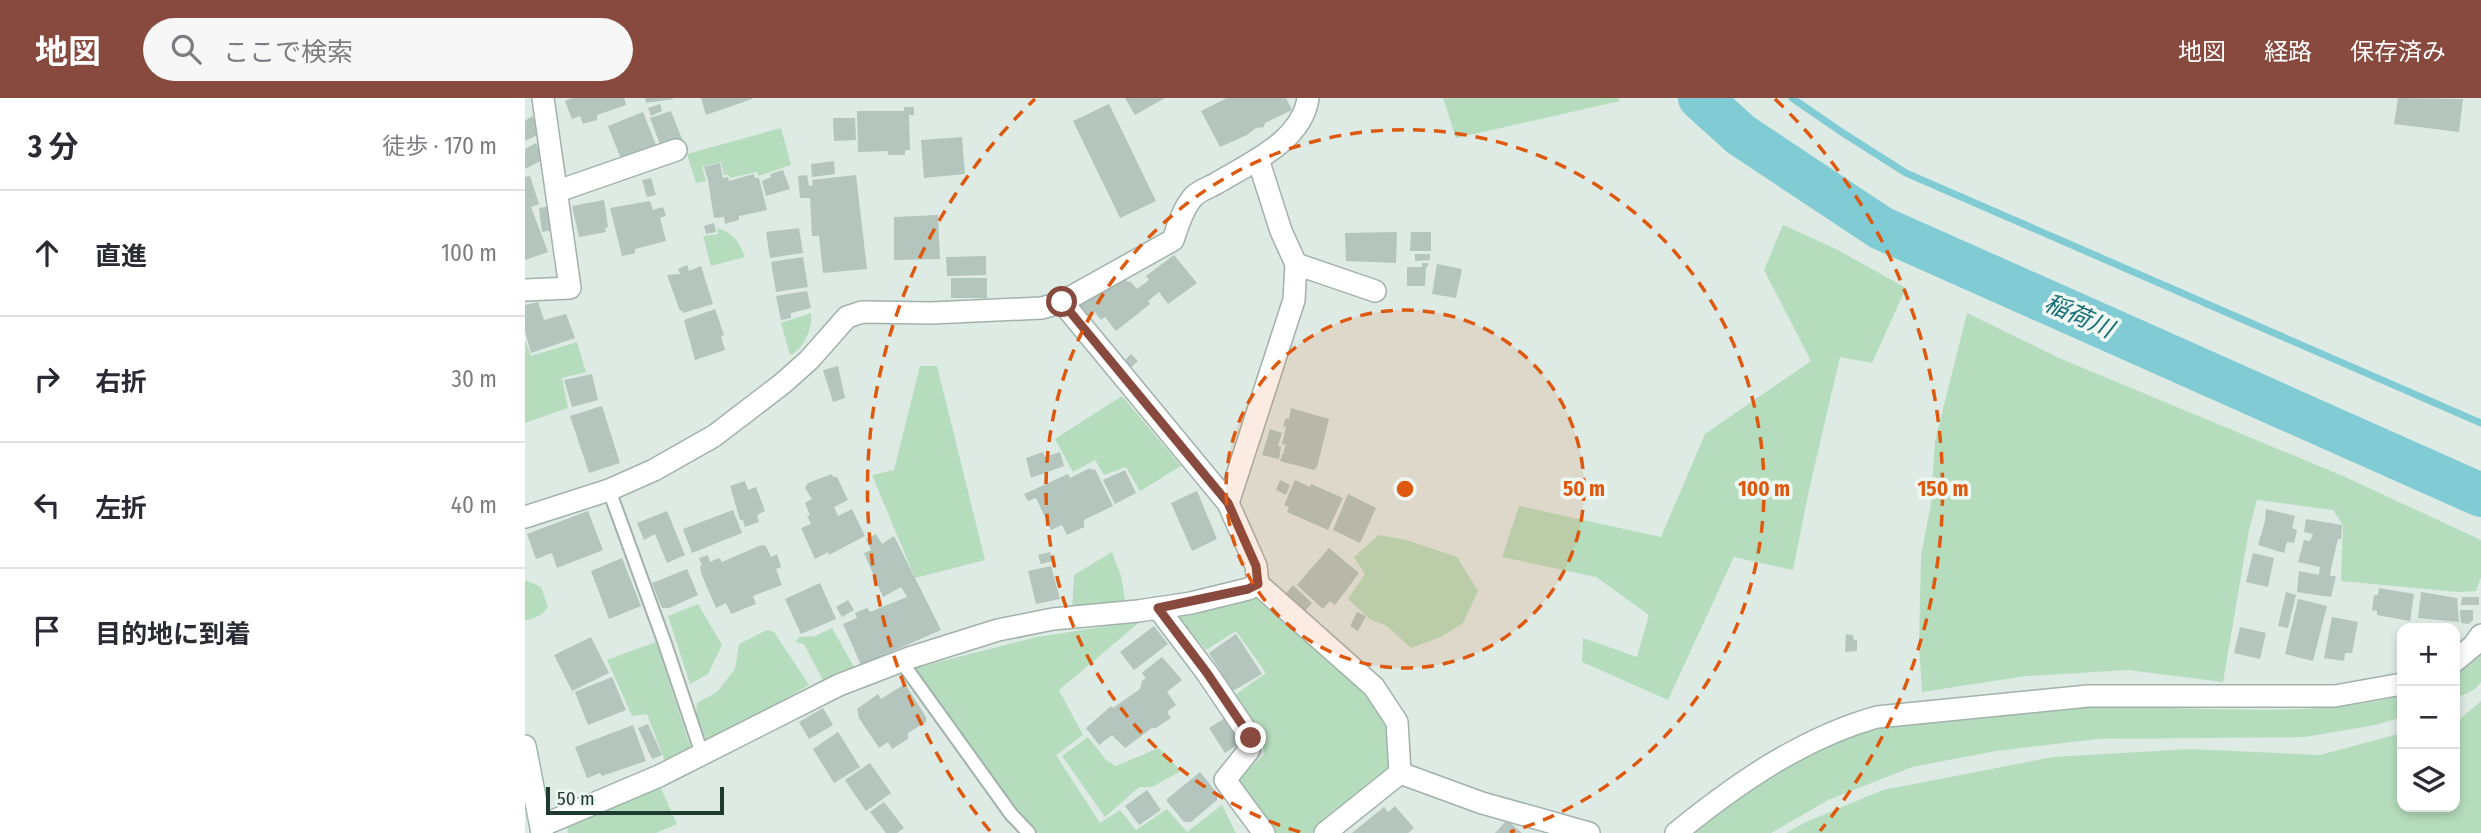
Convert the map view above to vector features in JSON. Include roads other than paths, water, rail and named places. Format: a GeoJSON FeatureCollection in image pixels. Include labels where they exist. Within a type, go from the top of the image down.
{"type":"FeatureCollection","features":[{"type":"Feature","properties":{"kind":"street"},"geometry":{"type":"LineString","coordinates":[[525,290],[570,288],[543,98]]}},
{"type":"Feature","properties":{"kind":"street"},"geometry":{"type":"LineString","coordinates":[[525,517],[609,490],[690,450],[750,410],[809,360],[847,317],[862,312],[1021,310],[1062,302],[1173,240],[1181,218],[1194,196],[1258,159],[1291,133],[1301,121],[1308,98]]}},
{"type":"Feature","properties":{"kind":"street"},"geometry":{"type":"LineString","coordinates":[[558,191],[676,150]]}},
{"type":"Feature","properties":{"kind":"street"},"geometry":{"type":"LineString","coordinates":[[1228,503],[1294,300],[1296,264],[1281,231],[1258,159]]}},
{"type":"Feature","properties":{"kind":"street"},"geometry":{"type":"LineString","coordinates":[[1296,264],[1375,291]]}},
{"type":"Feature","properties":{"kind":"street"},"geometry":{"type":"LineString","coordinates":[[1062,302],[1228,503],[1256,566],[1258,584],[1374,687],[1397,722],[1400,773]]}},
{"type":"Feature","properties":{"kind":"street"},"geometry":{"type":"LineString","coordinates":[[525,746],[541,830],[659,776],[839,685],[901,662],[998,630],[1053,619],[1158,608],[1203,600],[1258,584]]}},
{"type":"Feature","properties":{"kind":"street"},"geometry":{"type":"LineString","coordinates":[[1158,608],[1251,738],[1249,750],[1225,780],[1263,833]]}},
{"type":"Feature","properties":{"kind":"street"},"geometry":{"type":"LineString","coordinates":[[2460,657],[2481,635]]}},
{"type":"Feature","properties":{"kind":"street"},"geometry":{"type":"LineString","coordinates":[[1676,833],[1789,754],[1846,726],[1877,717],[2088,696],[2335,696],[2397,685]]}},
{"type":"Feature","properties":{"kind":"street"},"geometry":{"type":"LineString","coordinates":[[1325,833],[1400,773]]}},
{"type":"Feature","properties":{"kind":"street"},"geometry":{"type":"LineString","coordinates":[[1400,773],[1493,806],[1589,833]]}},
{"type":"Feature","properties":{"kind":"lane"},"geometry":{"type":"LineString","coordinates":[[609,490],[702,754]]}},
{"type":"Feature","properties":{"kind":"lane"},"geometry":{"type":"LineString","coordinates":[[901,662],[1011,814],[1029,833]]}},
{"type":"Feature","properties":{"kind":"waterway","name":"稲荷川"},"geometry":{"type":"LineString","coordinates":[[1700,98],[1741,135],[1881,228],[2481,495]]}},
{"type":"Feature","properties":{"kind":"waterway"},"geometry":{"type":"LineString","coordinates":[[1792,98],[1906,173],[2481,423]]}}]}
